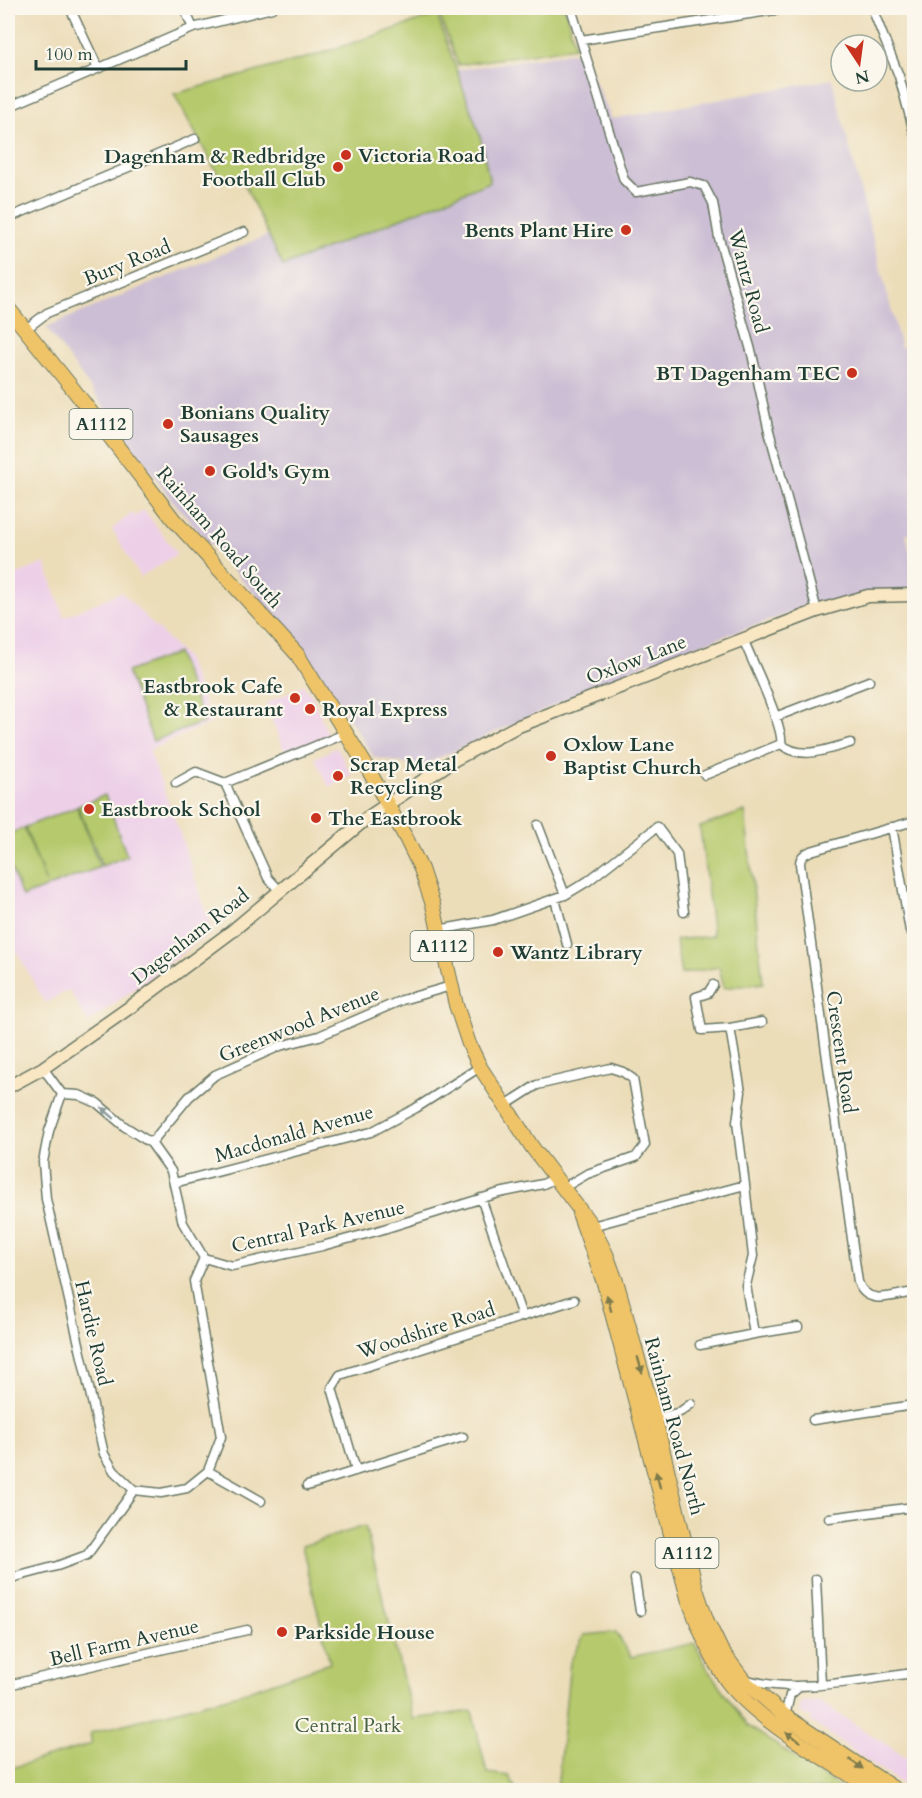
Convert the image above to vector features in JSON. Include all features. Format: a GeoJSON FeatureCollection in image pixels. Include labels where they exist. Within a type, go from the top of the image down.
{"type":"FeatureCollection","features":[{"type":"Feature","properties":{"kind":"main road","name":"Rainham Road South"},"geometry":{"type":"LineString","coordinates":[[8,308],[174,519],[297,654],[347,733],[387,803]]}},
{"type":"Feature","properties":{"kind":"main road","name":"Rainham Road North"},"geometry":{"type":"LineString","coordinates":[[387,803],[421,869],[433,905],[451,986],[469,1044],[504,1106],[592,1226],[617,1284],[655,1419],[696,1589],[706,1619],[721,1650],[741,1678],[785,1716],[896,1791]]}},
{"type":"Feature","properties":{"kind":"main road","name":"Rainham Road North"},"geometry":{"type":"LineString","coordinates":[[577,1207],[604,1283],[688,1599],[705,1641],[719,1668],[738,1694],[774,1724],[873,1791]]}},
{"type":"Feature","properties":{"kind":"street"},"geometry":{"type":"LineString","coordinates":[[69,8],[98,69]]}},
{"type":"Feature","properties":{"kind":"street"},"geometry":{"type":"LineString","coordinates":[[184,8],[193,28]]}},
{"type":"Feature","properties":{"kind":"street"},"geometry":{"type":"LineString","coordinates":[[8,107],[193,28],[272,8]]}},
{"type":"Feature","properties":{"kind":"street"},"geometry":{"type":"LineString","coordinates":[[571,8],[581,40],[789,8]]}},
{"type":"Feature","properties":{"kind":"street"},"geometry":{"type":"LineString","coordinates":[[872,8],[899,76],[915,132]]}},
{"type":"Feature","properties":{"kind":"street","name":"Wantz Road"},"geometry":{"type":"LineString","coordinates":[[581,40],[624,180],[636,192],[690,182],[704,186],[713,203],[719,238],[752,354],[768,427],[817,611]]}},
{"type":"Feature","properties":{"kind":"street"},"geometry":{"type":"LineString","coordinates":[[8,218],[195,139]]}},
{"type":"Feature","properties":{"kind":"street","name":"Bury Road"},"geometry":{"type":"LineString","coordinates":[[26,329],[47,313],[244,232]]}},
{"type":"Feature","properties":{"kind":"street","name":"Oxlow Lane"},"geometry":{"type":"LineString","coordinates":[[387,803],[454,760],[516,728],[817,611],[868,596],[915,595]]}},
{"type":"Feature","properties":{"kind":"street"},"geometry":{"type":"LineString","coordinates":[[743,639],[775,717],[782,740],[781,744]]}},
{"type":"Feature","properties":{"kind":"street"},"geometry":{"type":"LineString","coordinates":[[775,717],[869,681]]}},
{"type":"Feature","properties":{"kind":"street"},"geometry":{"type":"LineString","coordinates":[[176,783],[196,772],[225,783],[347,733]]}},
{"type":"Feature","properties":{"kind":"street"},"geometry":{"type":"LineString","coordinates":[[781,744],[796,753],[815,752],[850,743]]}},
{"type":"Feature","properties":{"kind":"street"},"geometry":{"type":"LineString","coordinates":[[705,775],[781,744]]}},
{"type":"Feature","properties":{"kind":"street"},"geometry":{"type":"LineString","coordinates":[[225,783],[268,878],[279,890]]}},
{"type":"Feature","properties":{"kind":"street","name":"Dagenham Road"},"geometry":{"type":"LineString","coordinates":[[8,1087],[43,1068],[136,1003],[231,932],[387,803]]}},
{"type":"Feature","properties":{"kind":"street","name":"Crescent Road"},"geometry":{"type":"LineString","coordinates":[[915,821],[811,851],[804,854],[800,860],[858,1282],[867,1297],[875,1298],[915,1292]]}},
{"type":"Feature","properties":{"kind":"street"},"geometry":{"type":"LineString","coordinates":[[538,825],[565,895]]}},
{"type":"Feature","properties":{"kind":"street"},"geometry":{"type":"LineString","coordinates":[[438,930],[493,920],[565,895],[657,827],[677,854],[684,912]]}},
{"type":"Feature","properties":{"kind":"street"},"geometry":{"type":"LineString","coordinates":[[892,827],[910,932]]}},
{"type":"Feature","properties":{"kind":"street"},"geometry":{"type":"LineString","coordinates":[[555,899],[567,944]]}},
{"type":"Feature","properties":{"kind":"street"},"geometry":{"type":"LineString","coordinates":[[713,985],[708,993],[696,998],[702,1030],[762,1022]]}},
{"type":"Feature","properties":{"kind":"street","name":"Greenwood Avenue"},"geometry":{"type":"LineString","coordinates":[[151,1143],[189,1097],[215,1075],[280,1046],[319,1036],[402,1000],[451,986]]}},
{"type":"Feature","properties":{"kind":"street"},"geometry":{"type":"LineString","coordinates":[[730,1028],[741,1092],[737,1122],[753,1256],[746,1285],[754,1334]]}},
{"type":"Feature","properties":{"kind":"street","name":"Macdonald Avenue"},"geometry":{"type":"LineString","coordinates":[[174,1183],[371,1132],[416,1108],[480,1067]]}},
{"type":"Feature","properties":{"kind":"street"},"geometry":{"type":"LineString","coordinates":[[8,1579],[57,1566],[87,1555],[134,1490],[161,1493],[187,1488],[208,1471],[221,1437],[194,1281],[204,1258],[183,1223],[171,1171],[151,1143],[124,1126],[97,1103],[79,1095],[62,1094],[43,1068]]}},
{"type":"Feature","properties":{"kind":"street","name":"Central Park Avenue"},"geometry":{"type":"LineString","coordinates":[[204,1258],[232,1266],[377,1231],[481,1198],[560,1183],[636,1157],[645,1145],[633,1079],[611,1068],[537,1085],[504,1106]]}},
{"type":"Feature","properties":{"kind":"street","name":"Hardie Road"},"geometry":{"type":"LineString","coordinates":[[62,1094],[49,1131],[43,1162],[46,1199],[104,1454],[114,1471],[134,1490]]}},
{"type":"Feature","properties":{"kind":"street"},"geometry":{"type":"LineString","coordinates":[[592,1226],[745,1185]]}},
{"type":"Feature","properties":{"kind":"street","name":"Woodshire Road"},"geometry":{"type":"LineString","coordinates":[[481,1198],[522,1316]]}},
{"type":"Feature","properties":{"kind":"street","name":"Woodshire Road"},"geometry":{"type":"LineString","coordinates":[[356,1470],[332,1388],[340,1375],[574,1300]]}},
{"type":"Feature","properties":{"kind":"street"},"geometry":{"type":"LineString","coordinates":[[700,1346],[798,1327]]}},
{"type":"Feature","properties":{"kind":"street"},"geometry":{"type":"LineString","coordinates":[[655,1419],[680,1412],[691,1404]]}},
{"type":"Feature","properties":{"kind":"street"},"geometry":{"type":"LineString","coordinates":[[813,1420],[915,1405]]}},
{"type":"Feature","properties":{"kind":"street"},"geometry":{"type":"LineString","coordinates":[[307,1486],[463,1437]]}},
{"type":"Feature","properties":{"kind":"street"},"geometry":{"type":"LineString","coordinates":[[208,1471],[261,1501]]}},
{"type":"Feature","properties":{"kind":"street"},"geometry":{"type":"LineString","coordinates":[[829,1518],[915,1508]]}},
{"type":"Feature","properties":{"kind":"street"},"geometry":{"type":"LineString","coordinates":[[635,1579],[640,1611]]}},
{"type":"Feature","properties":{"kind":"street"},"geometry":{"type":"LineString","coordinates":[[816,1579],[821,1684]]}},
{"type":"Feature","properties":{"kind":"street","name":"Bell Farm Avenue"},"geometry":{"type":"LineString","coordinates":[[8,1685],[247,1630]]}},
{"type":"Feature","properties":{"kind":"street"},"geometry":{"type":"LineString","coordinates":[[741,1678],[756,1683],[801,1686],[915,1673]]}},
{"type":"Feature","properties":{"kind":"street"},"geometry":{"type":"LineString","coordinates":[[785,1716],[790,1695],[801,1686]]}},
{"type":"Feature","properties":{"kind":"shaded area"},"geometry":{"type":"Polygon","coordinates":[[[582,51],[612,119],[829,80],[829,93],[836,93],[901,348],[914,345],[914,534],[906,533],[912,563],[910,591],[819,603],[645,664],[419,767],[374,757],[298,640],[172,500],[46,327],[268,235],[283,266],[489,182],[457,70],[582,51]]]}},
{"type":"Feature","properties":{"kind":"shaded area"},"geometry":{"type":"Polygon","coordinates":[[[144,510],[177,554],[140,577],[112,529],[132,513],[135,516],[144,510]]]}},
{"type":"Feature","properties":{"kind":"shaded area","name":"Eastbrook School"},"geometry":{"type":"Polygon","coordinates":[[[45,563],[64,617],[121,592],[186,658],[212,722],[149,750],[182,839],[212,931],[88,1023],[69,990],[45,1003],[8,936],[8,578],[45,563]]]}},
{"type":"Feature","properties":{"kind":"shaded area"},"geometry":{"type":"Polygon","coordinates":[[[303,685],[312,696],[331,741],[288,759],[265,704],[303,685]]]}},
{"type":"Feature","properties":{"kind":"shaded area"},"geometry":{"type":"Polygon","coordinates":[[[337,747],[352,776],[329,787],[315,758],[337,747]]]}},
{"type":"Feature","properties":{"kind":"shaded area"},"geometry":{"type":"Polygon","coordinates":[[[803,1702],[820,1702],[912,1761],[905,1773],[914,1779],[914,1790],[810,1721],[812,1717],[802,1715],[799,1708],[803,1702]]]}},
{"type":"Feature","properties":{"kind":"green space"},"geometry":{"type":"Polygon","coordinates":[[[437,8],[565,8],[575,47],[458,65],[437,8]]]}},
{"type":"Feature","properties":{"kind":"green space","name":"Victoria Road"},"geometry":{"type":"Polygon","coordinates":[[[437,15],[480,136],[490,182],[283,266],[240,175],[222,182],[174,94],[313,56],[437,15]]]}},
{"type":"Feature","properties":{"kind":"green space"},"geometry":{"type":"Polygon","coordinates":[[[177,653],[204,722],[153,741],[127,672],[177,653]]]}},
{"type":"Feature","properties":{"kind":"green space"},"geometry":{"type":"Polygon","coordinates":[[[105,795],[127,856],[102,866],[78,806],[105,795]]]}},
{"type":"Feature","properties":{"kind":"green space"},"geometry":{"type":"Polygon","coordinates":[[[77,807],[100,867],[22,897],[8,860],[8,834],[24,828],[46,883],[25,827],[77,807]]]}},
{"type":"Feature","properties":{"kind":"green space"},"geometry":{"type":"Polygon","coordinates":[[[745,811],[763,983],[724,988],[719,967],[681,974],[676,940],[713,936],[700,827],[745,811]]]}},
{"type":"Feature","properties":{"kind":"green space","name":"Central Park"},"geometry":{"type":"Polygon","coordinates":[[[365,1526],[413,1719],[472,1711],[487,1773],[509,1776],[516,1790],[8,1790],[8,1769],[92,1744],[90,1733],[239,1694],[330,1663],[302,1546],[365,1526]]]}},
{"type":"Feature","properties":{"kind":"green space"},"geometry":{"type":"Polygon","coordinates":[[[616,1632],[631,1657],[695,1643],[709,1671],[747,1725],[844,1790],[557,1790],[570,1662],[584,1635],[616,1632]]]}},
{"type":"Feature","properties":{"kind":"place","name":"Victoria Road"},"geometry":{"type":"Point","coordinates":[346,155]}},
{"type":"Feature","properties":{"kind":"place","name":"Dagenham & Redbridge Football Club"},"geometry":{"type":"Point","coordinates":[338,167]}},
{"type":"Feature","properties":{"kind":"place","name":"Bents Plant Hire"},"geometry":{"type":"Point","coordinates":[626,230]}},
{"type":"Feature","properties":{"kind":"place","name":"BT Dagenham TEC"},"geometry":{"type":"Point","coordinates":[852,373]}},
{"type":"Feature","properties":{"kind":"place","name":"Bonians Quality Sausages"},"geometry":{"type":"Point","coordinates":[168,424]}},
{"type":"Feature","properties":{"kind":"place","name":"Gold's Gym"},"geometry":{"type":"Point","coordinates":[210,471]}},
{"type":"Feature","properties":{"kind":"place","name":"Eastbrook Cafe & Restaurant"},"geometry":{"type":"Point","coordinates":[295,698]}},
{"type":"Feature","properties":{"kind":"place","name":"Royal Express"},"geometry":{"type":"Point","coordinates":[310,709]}},
{"type":"Feature","properties":{"kind":"place","name":"Oxlow Lane Baptist Church"},"geometry":{"type":"Point","coordinates":[551,756]}},
{"type":"Feature","properties":{"kind":"place","name":"Scrap Metal Recycling"},"geometry":{"type":"Point","coordinates":[338,776]}},
{"type":"Feature","properties":{"kind":"place","name":"Eastbrook School"},"geometry":{"type":"Point","coordinates":[89,809]}},
{"type":"Feature","properties":{"kind":"place","name":"The Eastbrook"},"geometry":{"type":"Point","coordinates":[316,818]}},
{"type":"Feature","properties":{"kind":"place","name":"Wantz Library"},"geometry":{"type":"Point","coordinates":[498,952]}},
{"type":"Feature","properties":{"kind":"place","name":"Parkside House"},"geometry":{"type":"Point","coordinates":[282,1632]}}]}
